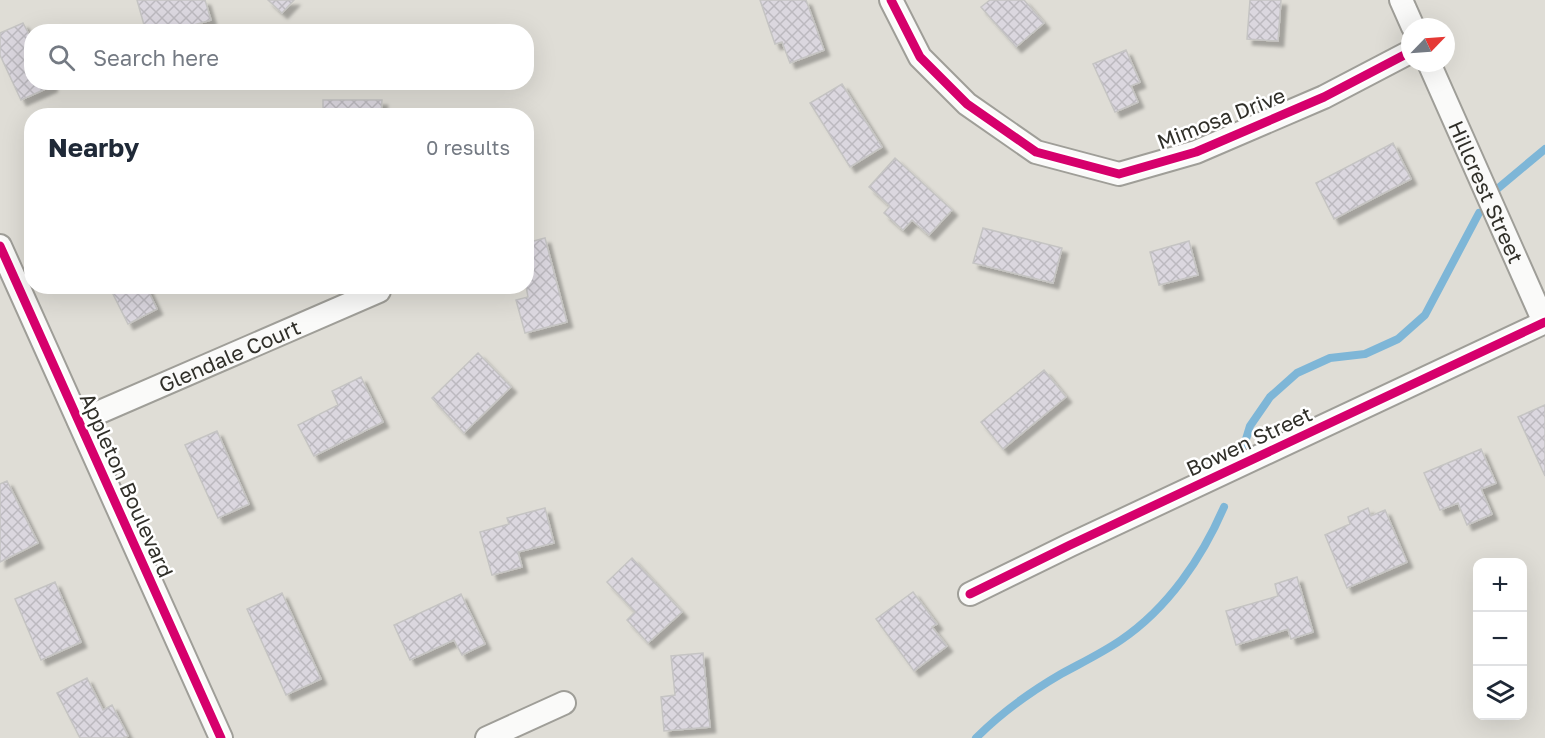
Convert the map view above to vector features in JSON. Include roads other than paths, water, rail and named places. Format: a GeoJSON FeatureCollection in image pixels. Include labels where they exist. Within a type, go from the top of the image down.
{"type":"FeatureCollection","features":[{"type":"Feature","properties":{"kind":"street","name":"Mimosa Drive"},"geometry":{"type":"LineString","coordinates":[[891,0],[920,57],[967,104],[1036,152],[1119,174],[1196,152],[1324,96],[1401,57]]}},
{"type":"Feature","properties":{"kind":"street"},"geometry":{"type":"LineString","coordinates":[[1401,0],[1409,18]]}},
{"type":"Feature","properties":{"kind":"street","name":"Hillcrest Street"},"geometry":{"type":"LineString","coordinates":[[1433,72],[1544,322]]}},
{"type":"Feature","properties":{"kind":"street","name":"Appleton Boulevard"},"geometry":{"type":"LineString","coordinates":[[0,246],[221,738]]}},
{"type":"Feature","properties":{"kind":"street","name":"Glendale Court"},"geometry":{"type":"LineString","coordinates":[[79,421],[372,294]]}},
{"type":"Feature","properties":{"kind":"street","name":"Bowen Street"},"geometry":{"type":"LineString","coordinates":[[970,594],[1544,322]]}},
{"type":"Feature","properties":{"kind":"street"},"geometry":{"type":"LineString","coordinates":[[487,738],[564,703]]}},
{"type":"Feature","properties":{"kind":"waterway"},"geometry":{"type":"LineString","coordinates":[[1496,190],[1545,149]]}},
{"type":"Feature","properties":{"kind":"waterway"},"geometry":{"type":"LineString","coordinates":[[1243,449],[1250,426],[1270,397],[1297,373],[1330,358],[1365,354],[1398,339],[1425,315],[1479,213]]}},
{"type":"Feature","properties":{"kind":"waterway"},"geometry":{"type":"LineString","coordinates":[[976,738],[995,720],[1027,696],[1114,645],[1154,613],[1182,581],[1194,563],[1224,507]]}}]}
